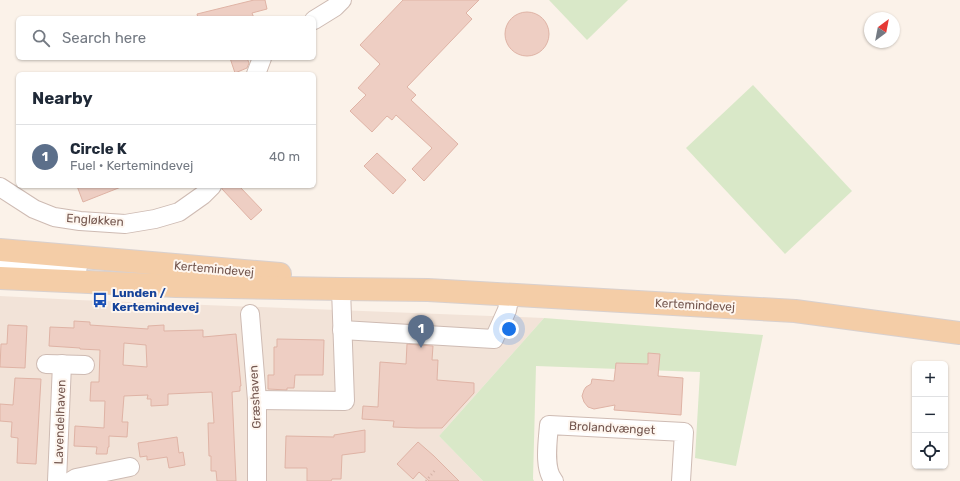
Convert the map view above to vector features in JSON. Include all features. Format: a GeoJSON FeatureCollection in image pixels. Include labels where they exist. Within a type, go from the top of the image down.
{"type":"FeatureCollection","features":[{"type":"Feature","properties":{"kind":"main road","name":"Kertemindevej"},"geometry":{"type":"LineString","coordinates":[[0,250],[341,279],[428,290]]}},
{"type":"Feature","properties":{"kind":"main road","name":"Kertemindevej"},"geometry":{"type":"LineString","coordinates":[[0,278],[176,286],[428,290],[795,311],[960,333]]}},
{"type":"Feature","properties":{"kind":"street"},"geometry":{"type":"LineString","coordinates":[[316,19],[342,0]]}},
{"type":"Feature","properties":{"kind":"street"},"geometry":{"type":"LineString","coordinates":[[257,72],[261,60]]}},
{"type":"Feature","properties":{"kind":"street","name":"Engløkken"},"geometry":{"type":"LineString","coordinates":[[0,187],[34,209],[54,217],[80,221],[125,224],[155,219],[179,212],[203,195],[210,188]]}},
{"type":"Feature","properties":{"kind":"street"},"geometry":{"type":"LineString","coordinates":[[0,263],[98,268],[227,270]]}},
{"type":"Feature","properties":{"kind":"street"},"geometry":{"type":"LineString","coordinates":[[257,400],[345,401],[340,289]]}},
{"type":"Feature","properties":{"kind":"street"},"geometry":{"type":"LineString","coordinates":[[342,330],[494,339],[507,310],[510,295]]}},
{"type":"Feature","properties":{"kind":"street","name":"Græshaven"},"geometry":{"type":"LineString","coordinates":[[250,314],[257,400],[257,481]]}},
{"type":"Feature","properties":{"kind":"street","name":"Lavendelhaven"},"geometry":{"type":"LineString","coordinates":[[57,481],[54,364],[85,365]]}},
{"type":"Feature","properties":{"kind":"street","name":"Brolandvænget"},"geometry":{"type":"LineString","coordinates":[[554,481],[550,477],[547,460],[549,425],[684,432],[681,481]]}},
{"type":"Feature","properties":{"kind":"street"},"geometry":{"type":"LineString","coordinates":[[71,481],[76,478],[130,467]]}},
{"type":"Feature","properties":{"kind":"path"},"geometry":{"type":"LineString","coordinates":[[426,481],[436,469]]}},
{"type":"Feature","properties":{"kind":"shaded area"},"geometry":{"type":"Polygon","coordinates":[[[0,296],[544,318],[439,436],[483,481],[0,481],[0,296]]]}},
{"type":"Feature","properties":{"kind":"green space"},"geometry":{"type":"Polygon","coordinates":[[[549,0],[628,0],[587,40],[549,0]]]}},
{"type":"Feature","properties":{"kind":"green space"},"geometry":{"type":"Polygon","coordinates":[[[753,85],[852,191],[785,254],[686,148],[753,85]]]}},
{"type":"Feature","properties":{"kind":"green space"},"geometry":{"type":"Polygon","coordinates":[[[544,318],[763,335],[736,466],[695,458],[700,372],[536,366],[534,481],[483,481],[439,436],[544,318]]]}},
{"type":"Feature","properties":{"kind":"building"},"geometry":{"type":"Polygon","coordinates":[[[254,0],[265,0],[267,9],[252,13],[253,16],[198,16],[197,14],[254,0]]]}},
{"type":"Feature","properties":{"kind":"building"},"geometry":{"type":"Polygon","coordinates":[[[403,0],[479,0],[466,13],[472,19],[407,87],[416,95],[411,100],[458,144],[424,181],[412,169],[432,148],[396,115],[392,120],[387,116],[372,132],[350,111],[366,95],[358,88],[380,64],[360,45],[403,0]]]}},
{"type":"Feature","properties":{"kind":"building"},"geometry":{"type":"Polygon","coordinates":[[[531,12],[543,18],[548,26],[548,42],[543,50],[535,55],[523,56],[511,50],[506,42],[505,30],[511,18],[519,13],[531,12]]]}},
{"type":"Feature","properties":{"kind":"building"},"geometry":{"type":"Polygon","coordinates":[[[231,60],[248,60],[249,63],[247,68],[235,72],[231,60]]]}},
{"type":"Feature","properties":{"kind":"building"},"geometry":{"type":"Polygon","coordinates":[[[377,153],[406,180],[393,194],[364,166],[377,153]]]}},
{"type":"Feature","properties":{"kind":"building"},"geometry":{"type":"Polygon","coordinates":[[[78,188],[118,188],[83,202],[78,188]]]}},
{"type":"Feature","properties":{"kind":"building"},"geometry":{"type":"Polygon","coordinates":[[[241,188],[262,210],[251,220],[222,189],[241,188]]]}},
{"type":"Feature","properties":{"kind":"building"},"geometry":{"type":"Polygon","coordinates":[[[74,321],[90,322],[90,325],[148,329],[148,326],[164,325],[164,331],[203,330],[203,337],[236,334],[241,386],[240,391],[232,392],[236,481],[217,481],[216,471],[211,471],[208,423],[214,423],[212,392],[168,394],[168,405],[151,406],[151,399],[147,399],[148,395],[124,396],[122,422],[128,422],[127,437],[109,436],[109,447],[107,454],[96,454],[97,447],[74,446],[75,426],[104,428],[105,401],[90,401],[91,382],[99,382],[100,350],[49,346],[50,327],[74,328],[74,321]],[[124,343],[123,365],[147,367],[146,345],[124,343]]]}},
{"type":"Feature","properties":{"kind":"building"},"geometry":{"type":"Polygon","coordinates":[[[8,325],[27,326],[25,368],[0,367],[1,344],[7,344],[8,325]]]}},
{"type":"Feature","properties":{"kind":"building"},"geometry":{"type":"Polygon","coordinates":[[[277,339],[324,340],[323,375],[295,375],[294,388],[287,388],[287,390],[268,389],[268,375],[274,375],[274,347],[277,347],[277,339]]]}},
{"type":"Feature","properties":{"kind":"building"},"geometry":{"type":"Polygon","coordinates":[[[407,344],[433,346],[432,360],[438,360],[437,380],[474,383],[474,393],[442,428],[393,427],[394,421],[362,419],[363,406],[378,407],[380,362],[406,364],[407,344]]]}},
{"type":"Feature","properties":{"kind":"building"},"geometry":{"type":"Polygon","coordinates":[[[648,353],[660,354],[658,376],[683,378],[681,415],[614,410],[615,405],[594,409],[588,407],[582,396],[586,387],[591,384],[592,379],[614,381],[616,363],[648,364],[648,353]]]}},
{"type":"Feature","properties":{"kind":"building"},"geometry":{"type":"Polygon","coordinates":[[[15,378],[41,379],[36,464],[17,463],[18,438],[11,437],[12,422],[0,421],[0,404],[13,405],[15,378]]]}},
{"type":"Feature","properties":{"kind":"building"},"geometry":{"type":"Polygon","coordinates":[[[365,430],[365,452],[342,455],[341,479],[332,479],[331,481],[307,481],[307,468],[285,468],[286,436],[334,437],[334,435],[365,430]]]}},
{"type":"Feature","properties":{"kind":"building"},"geometry":{"type":"Polygon","coordinates":[[[177,437],[179,453],[183,452],[185,465],[169,468],[167,457],[147,460],[147,456],[140,457],[138,443],[177,437]]]}},
{"type":"Feature","properties":{"kind":"building"},"geometry":{"type":"Polygon","coordinates":[[[418,442],[459,481],[429,481],[419,472],[413,479],[397,464],[418,442]]]}},
{"type":"Feature","properties":{"kind":"place","name":"Lunden / Kertemindevej"},"geometry":{"type":"Point","coordinates":[100,300]}},
{"type":"Feature","properties":{"kind":"place","name":"Circle K"},"geometry":{"type":"Point","coordinates":[421,348]}}]}
